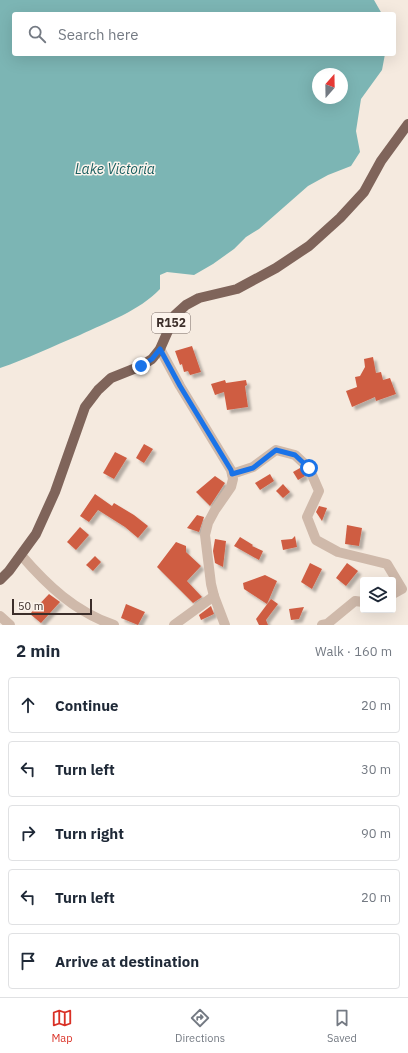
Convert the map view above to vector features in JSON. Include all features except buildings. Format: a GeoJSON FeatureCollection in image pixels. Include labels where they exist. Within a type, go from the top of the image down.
{"type":"FeatureCollection","features":[{"type":"Feature","properties":{"kind":"main road","name":"R152"},"geometry":{"type":"LineString","coordinates":[[0,580],[36,534],[47,512],[85,407],[91,398],[111,378],[141,366],[152,359],[160,349],[175,315],[186,305],[199,298],[237,289],[270,271],[309,246],[340,218],[364,192],[381,161],[408,124]]}},
{"type":"Feature","properties":{"kind":"street"},"geometry":{"type":"LineString","coordinates":[[160,349],[232,474],[233,479],[231,487],[211,516],[205,535],[211,584],[225,625]]}},
{"type":"Feature","properties":{"kind":"street"},"geometry":{"type":"LineString","coordinates":[[232,474],[253,468],[276,450],[295,455],[309,468],[319,492],[307,517],[316,540],[338,552],[387,564],[395,577]]}},
{"type":"Feature","properties":{"kind":"street"},"geometry":{"type":"LineString","coordinates":[[21,554],[39,575],[74,606],[114,625]]}},
{"type":"Feature","properties":{"kind":"street"},"geometry":{"type":"LineString","coordinates":[[396,579],[402,589],[396,592]]}},
{"type":"Feature","properties":{"kind":"street"},"geometry":{"type":"LineString","coordinates":[[174,625],[214,596]]}},
{"type":"Feature","properties":{"kind":"street"},"geometry":{"type":"LineString","coordinates":[[322,625],[327,624],[355,601],[360,602]]}},
{"type":"Feature","properties":{"kind":"street"},"geometry":{"type":"LineString","coordinates":[[0,616],[10,625]]}},
{"type":"Feature","properties":{"kind":"water","name":"Lake Victoria"},"geometry":{"type":"Polygon","coordinates":[[[0,0],[374,0],[381,12],[12,12],[12,56],[385,56],[382,70],[361,99],[356,131],[360,152],[351,166],[328,175],[308,186],[259,229],[246,237],[234,249],[213,264],[194,275],[167,272],[160,275],[160,289],[152,297],[133,310],[30,357],[0,368],[0,0]]]}},
{"type":"Feature","properties":{"kind":"route"},"geometry":{"type":"LineString","coordinates":[[141,366],[152,359],[160,349],[232,474],[253,468],[276,450],[295,455],[309,468]]}}]}
